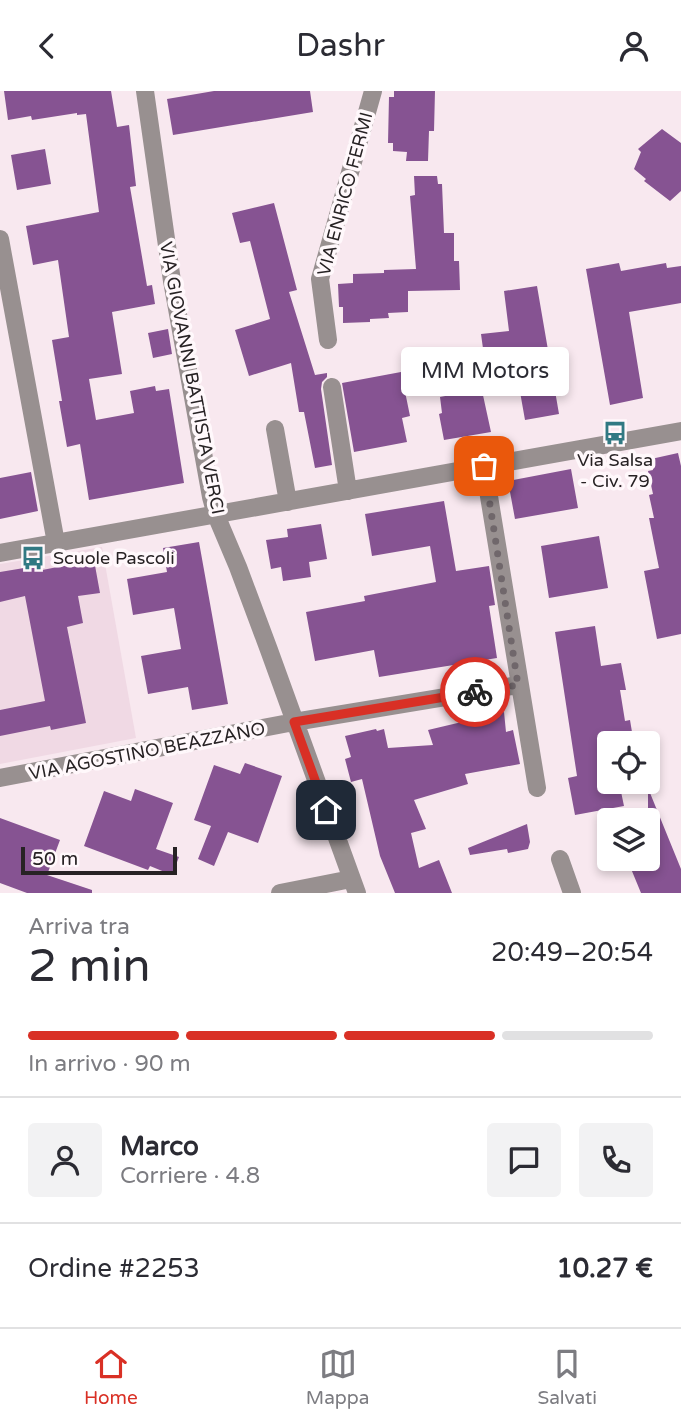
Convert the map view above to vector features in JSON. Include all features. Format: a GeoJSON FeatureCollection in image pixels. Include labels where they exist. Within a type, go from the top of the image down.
{"type":"FeatureCollection","features":[{"type":"Feature","properties":{"kind":"street","name":"VIA GIOVANNI BATTISTA VERCI"},"geometry":{"type":"LineString","coordinates":[[145,91],[172,281],[216,515],[238,567],[354,886]]}},
{"type":"Feature","properties":{"kind":"street","name":"VIA ENRICO FERMI"},"geometry":{"type":"LineString","coordinates":[[328,340],[320,279],[373,91]]}},
{"type":"Feature","properties":{"kind":"street"},"geometry":{"type":"LineString","coordinates":[[0,239],[56,543]]}},
{"type":"Feature","properties":{"kind":"street"},"geometry":{"type":"LineString","coordinates":[[332,387],[348,491]]}},
{"type":"Feature","properties":{"kind":"street"},"geometry":{"type":"LineString","coordinates":[[275,429],[288,502]]}},
{"type":"Feature","properties":{"kind":"street"},"geometry":{"type":"LineString","coordinates":[[0,553],[681,431]]}},
{"type":"Feature","properties":{"kind":"street"},"geometry":{"type":"LineString","coordinates":[[484,466],[537,789]]}},
{"type":"Feature","properties":{"kind":"street","name":"VIA AGOSTINO BEAZZANO"},"geometry":{"type":"LineString","coordinates":[[0,778],[294,722],[518,685]]}},
{"type":"Feature","properties":{"kind":"street"},"geometry":{"type":"LineString","coordinates":[[560,859],[572,893]]}},
{"type":"Feature","properties":{"kind":"street"},"geometry":{"type":"LineString","coordinates":[[280,893],[354,886]]}},
{"type":"Feature","properties":{"kind":"shaded area"},"geometry":{"type":"Polygon","coordinates":[[[102,547],[136,738],[0,764],[0,564],[102,547]]]}},
{"type":"Feature","properties":{"kind":"building"},"geometry":{"type":"Polygon","coordinates":[[[4,91],[111,91],[117,127],[129,125],[136,186],[130,187],[147,286],[152,285],[155,304],[112,312],[122,374],[89,379],[96,420],[134,413],[130,391],[155,386],[156,391],[169,389],[184,483],[89,500],[80,444],[67,447],[59,401],[62,401],[52,340],[69,337],[58,260],[33,265],[26,226],[99,212],[86,114],[32,120],[31,116],[8,120],[4,91]]]}},
{"type":"Feature","properties":{"kind":"building"},"geometry":{"type":"Polygon","coordinates":[[[214,91],[310,91],[313,112],[173,135],[167,99],[214,91]]]}},
{"type":"Feature","properties":{"kind":"building"},"geometry":{"type":"Polygon","coordinates":[[[394,91],[435,91],[434,131],[429,131],[428,161],[406,161],[407,152],[393,151],[393,143],[388,143],[389,97],[394,97],[394,91]]]}},
{"type":"Feature","properties":{"kind":"building"},"geometry":{"type":"Polygon","coordinates":[[[662,129],[681,143],[681,191],[670,201],[644,181],[646,179],[634,169],[641,152],[638,149],[662,129]]]}},
{"type":"Feature","properties":{"kind":"building"},"geometry":{"type":"Polygon","coordinates":[[[45,149],[51,184],[17,190],[11,155],[45,149]]]}},
{"type":"Feature","properties":{"kind":"building"},"geometry":{"type":"Polygon","coordinates":[[[414,176],[437,176],[438,184],[442,184],[444,233],[454,233],[454,261],[459,261],[460,290],[408,291],[408,312],[388,313],[389,318],[370,319],[370,322],[343,323],[338,284],[353,283],[353,274],[416,269],[410,196],[415,195],[414,176]]]}},
{"type":"Feature","properties":{"kind":"building"},"geometry":{"type":"Polygon","coordinates":[[[274,203],[297,290],[289,292],[315,375],[327,373],[321,389],[332,465],[315,468],[304,412],[299,412],[291,363],[249,376],[235,330],[270,319],[250,241],[240,243],[232,213],[274,203]]]}},
{"type":"Feature","properties":{"kind":"building"},"geometry":{"type":"Polygon","coordinates":[[[619,263],[621,271],[666,263],[667,268],[681,266],[681,303],[629,312],[643,398],[610,405],[586,269],[619,263]]]}},
{"type":"Feature","properties":{"kind":"building"},"geometry":{"type":"Polygon","coordinates":[[[537,286],[559,414],[525,420],[514,358],[485,363],[481,334],[509,331],[504,291],[537,286]]]}},
{"type":"Feature","properties":{"kind":"building"},"geometry":{"type":"Polygon","coordinates":[[[168,329],[172,354],[153,358],[148,333],[168,329]]]}},
{"type":"Feature","properties":{"kind":"building"},"geometry":{"type":"Polygon","coordinates":[[[401,372],[410,416],[402,418],[407,442],[354,452],[342,383],[401,372]]]}},
{"type":"Feature","properties":{"kind":"building"},"geometry":{"type":"Polygon","coordinates":[[[481,386],[491,432],[444,440],[439,414],[442,413],[440,397],[461,393],[460,389],[481,386]]]}},
{"type":"Feature","properties":{"kind":"building"},"geometry":{"type":"Polygon","coordinates":[[[678,453],[681,466],[681,634],[657,639],[644,571],[659,568],[649,518],[654,518],[648,471],[653,470],[651,459],[678,453]]]}},
{"type":"Feature","properties":{"kind":"building"},"geometry":{"type":"Polygon","coordinates":[[[571,469],[578,508],[515,519],[508,481],[571,469]]]}},
{"type":"Feature","properties":{"kind":"building"},"geometry":{"type":"Polygon","coordinates":[[[31,472],[38,511],[0,519],[0,478],[31,472]]]}},
{"type":"Feature","properties":{"kind":"building"},"geometry":{"type":"Polygon","coordinates":[[[444,501],[456,571],[489,566],[495,605],[489,606],[497,658],[379,677],[374,650],[315,661],[306,612],[365,601],[364,596],[436,582],[430,546],[372,556],[365,514],[444,501]]]}},
{"type":"Feature","properties":{"kind":"building"},"geometry":{"type":"Polygon","coordinates":[[[321,524],[327,559],[309,562],[311,577],[283,581],[281,567],[271,569],[266,540],[288,537],[287,529],[321,524]]]}},
{"type":"Feature","properties":{"kind":"building"},"geometry":{"type":"Polygon","coordinates":[[[599,536],[608,588],[549,598],[541,546],[599,536]]]}},
{"type":"Feature","properties":{"kind":"building"},"geometry":{"type":"Polygon","coordinates":[[[199,542],[228,704],[192,710],[188,687],[148,694],[141,656],[181,649],[174,608],[133,615],[127,579],[167,572],[163,548],[199,542]]]}},
{"type":"Feature","properties":{"kind":"building"},"geometry":{"type":"Polygon","coordinates":[[[94,560],[100,593],[78,596],[83,623],[67,627],[86,723],[51,730],[50,726],[0,736],[0,710],[45,701],[25,596],[0,602],[0,572],[36,566],[37,571],[94,560]]]}},
{"type":"Feature","properties":{"kind":"building"},"geometry":{"type":"Polygon","coordinates":[[[595,626],[601,666],[621,663],[626,690],[620,690],[625,721],[630,720],[632,731],[597,731],[597,794],[622,794],[624,806],[597,808],[597,811],[575,815],[568,778],[577,776],[555,632],[595,626]]]}},
{"type":"Feature","properties":{"kind":"building"},"geometry":{"type":"Polygon","coordinates":[[[504,712],[506,732],[513,730],[520,764],[465,774],[468,784],[414,800],[426,829],[411,833],[419,868],[439,860],[452,893],[395,893],[380,856],[362,779],[351,782],[345,759],[351,757],[345,736],[384,729],[388,748],[433,745],[428,730],[504,712]]]}},
{"type":"Feature","properties":{"kind":"building"},"geometry":{"type":"Polygon","coordinates":[[[245,763],[282,776],[258,843],[228,832],[214,866],[198,859],[211,826],[194,820],[214,765],[240,774],[245,763]]]}},
{"type":"Feature","properties":{"kind":"building"},"geometry":{"type":"Polygon","coordinates":[[[135,789],[173,803],[156,849],[179,857],[172,875],[150,866],[148,870],[84,846],[104,791],[131,801],[135,789]]]}},
{"type":"Feature","properties":{"kind":"building"},"geometry":{"type":"Polygon","coordinates":[[[648,794],[650,794],[656,808],[648,808],[648,794]]]}},
{"type":"Feature","properties":{"kind":"building"},"geometry":{"type":"Polygon","coordinates":[[[660,817],[681,869],[681,893],[641,893],[632,871],[660,871],[660,817]]]}},
{"type":"Feature","properties":{"kind":"building"},"geometry":{"type":"Polygon","coordinates":[[[0,818],[60,840],[47,875],[92,890],[92,893],[27,893],[0,883],[0,818]]]}},
{"type":"Feature","properties":{"kind":"building"},"geometry":{"type":"Polygon","coordinates":[[[527,824],[530,842],[528,849],[508,853],[507,849],[470,855],[468,848],[527,824]]]}},
{"type":"Feature","properties":{"kind":"way so far"},"geometry":{"type":"LineString","coordinates":[[475,692],[518,685],[484,466]]}},
{"type":"Feature","properties":{"kind":"place","name":"Via Salsa - Civ. 79"},"geometry":{"type":"Point","coordinates":[615,433]}},
{"type":"Feature","properties":{"kind":"place","name":"MM Motors"},"geometry":{"type":"Point","coordinates":[484,466]}},
{"type":"Feature","properties":{"kind":"place","name":"Scuole Pascoli"},"geometry":{"type":"Point","coordinates":[33,558]}},
{"type":"Feature","properties":{"kind":"route"},"geometry":{"type":"LineString","coordinates":[[326,810],[294,722],[475,692]]}}]}
